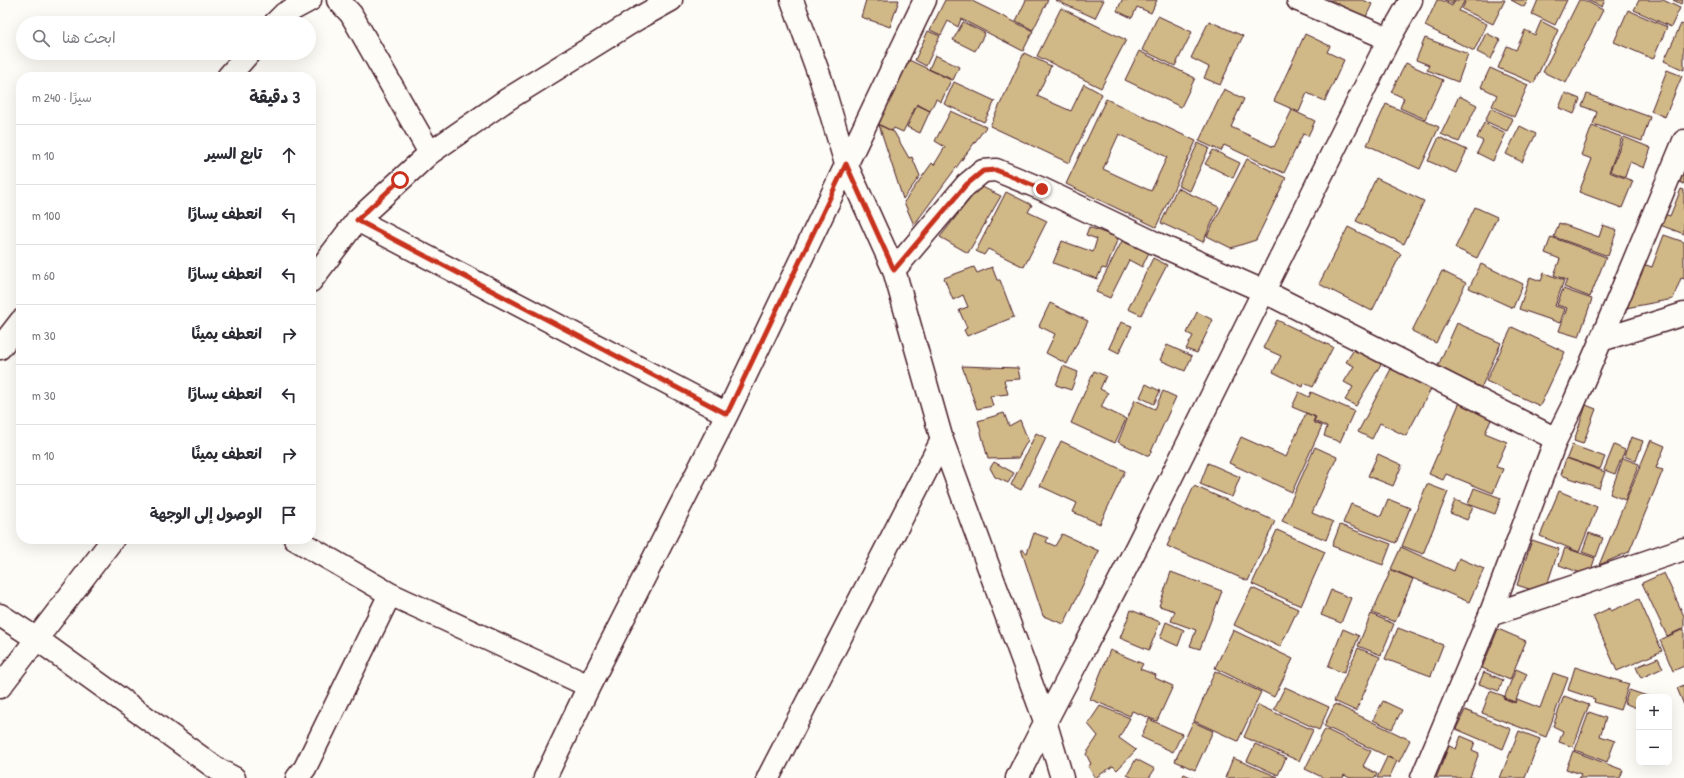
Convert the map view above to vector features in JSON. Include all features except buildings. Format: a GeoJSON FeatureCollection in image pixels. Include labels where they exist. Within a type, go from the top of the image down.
{"type":"FeatureCollection","features":[{"type":"Feature","properties":{"kind":"street"},"geometry":{"type":"LineString","coordinates":[[282,16],[310,0]]}},
{"type":"Feature","properties":{"kind":"street"},"geometry":{"type":"LineString","coordinates":[[338,0],[351,14],[430,153]]}},
{"type":"Feature","properties":{"kind":"street"},"geometry":{"type":"LineString","coordinates":[[316,274],[357,220],[430,153],[508,99],[671,0]]}},
{"type":"Feature","properties":{"kind":"street"},"geometry":{"type":"LineString","coordinates":[[792,0],[821,80],[846,164],[894,270],[942,440],[1045,721],[1062,778]]}},
{"type":"Feature","properties":{"kind":"street"},"geometry":{"type":"LineString","coordinates":[[545,778],[589,686],[727,414],[925,0]]}},
{"type":"Feature","properties":{"kind":"street"},"geometry":{"type":"LineString","coordinates":[[1298,0],[1389,39]]}},
{"type":"Feature","properties":{"kind":"street"},"geometry":{"type":"LineString","coordinates":[[1017,778],[1045,721],[1140,540],[1389,39],[1411,0]]}},
{"type":"Feature","properties":{"kind":"street"},"geometry":{"type":"LineString","coordinates":[[232,72],[243,60]]}},
{"type":"Feature","properties":{"kind":"street"},"geometry":{"type":"LineString","coordinates":[[1422,778],[1490,615],[1556,439],[1573,405],[1601,340],[1684,141]]}},
{"type":"Feature","properties":{"kind":"street"},"geometry":{"type":"LineString","coordinates":[[894,270],[966,185],[983,171],[996,170],[1042,189],[1155,243],[1263,291],[1556,439]]}},
{"type":"Feature","properties":{"kind":"street"},"geometry":{"type":"LineString","coordinates":[[357,220],[727,414]]}},
{"type":"Feature","properties":{"kind":"street"},"geometry":{"type":"LineString","coordinates":[[1601,340],[1684,314]]}},
{"type":"Feature","properties":{"kind":"street"},"geometry":{"type":"LineString","coordinates":[[0,348],[16,327]]}},
{"type":"Feature","properties":{"kind":"street"},"geometry":{"type":"LineString","coordinates":[[768,778],[942,440]]}},
{"type":"Feature","properties":{"kind":"street"},"geometry":{"type":"LineString","coordinates":[[0,686],[38,639],[108,544]]}},
{"type":"Feature","properties":{"kind":"street"},"geometry":{"type":"LineString","coordinates":[[303,544],[390,594],[589,686]]}},
{"type":"Feature","properties":{"kind":"street"},"geometry":{"type":"LineString","coordinates":[[1490,615],[1684,548]]}},
{"type":"Feature","properties":{"kind":"street"},"geometry":{"type":"LineString","coordinates":[[297,778],[305,768],[390,594]]}},
{"type":"Feature","properties":{"kind":"street"},"geometry":{"type":"LineString","coordinates":[[0,615],[38,639],[222,775]]}},
{"type":"Feature","properties":{"kind":"route"},"geometry":{"type":"LineString","coordinates":[[400,180],[357,220],[727,414],[846,164],[894,270],[966,185],[983,171],[996,170],[1042,189]]}}]}
